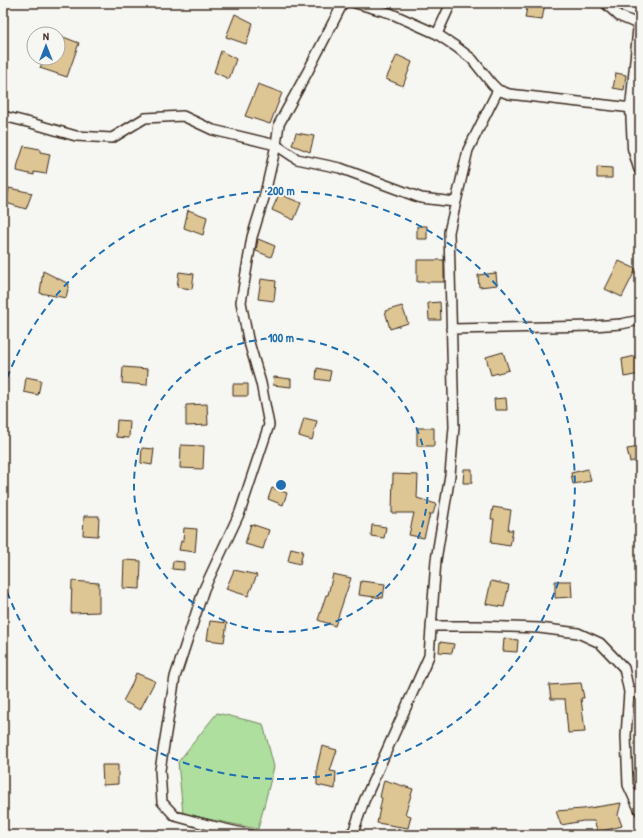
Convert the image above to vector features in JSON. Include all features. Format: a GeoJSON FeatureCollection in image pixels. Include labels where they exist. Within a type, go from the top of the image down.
{"type":"FeatureCollection","features":[{"type":"Feature","properties":{"kind":"street"},"geometry":{"type":"LineString","coordinates":[[252,835],[174,816],[162,802],[160,770],[175,677],[204,589],[240,512],[269,425],[261,383],[248,339],[241,302],[252,237],[264,198],[276,145],[279,124],[343,3]]}},
{"type":"Feature","properties":{"kind":"street"},"geometry":{"type":"LineString","coordinates":[[355,3],[390,13],[437,34],[472,59],[498,90],[509,94],[632,108]]}},
{"type":"Feature","properties":{"kind":"street"},"geometry":{"type":"LineString","coordinates":[[437,34],[451,3]]}},
{"type":"Feature","properties":{"kind":"street"},"geometry":{"type":"LineString","coordinates":[[605,3],[619,16],[640,24],[632,108],[634,148],[640,168]]}},
{"type":"Feature","properties":{"kind":"street"},"geometry":{"type":"LineString","coordinates":[[348,835],[354,830],[367,796],[429,656],[436,560],[450,475],[454,428],[449,232],[468,150],[498,90]]}},
{"type":"Feature","properties":{"kind":"street"},"geometry":{"type":"LineString","coordinates":[[3,116],[76,136],[112,138],[144,118],[183,116],[213,130],[276,145],[297,159],[340,168],[421,198],[455,202]]}},
{"type":"Feature","properties":{"kind":"street"},"geometry":{"type":"LineString","coordinates":[[451,329],[593,326],[621,324],[640,320]]}},
{"type":"Feature","properties":{"kind":"street"},"geometry":{"type":"LineString","coordinates":[[431,626],[539,628],[578,634],[600,643],[624,668],[628,692],[626,736],[628,784],[640,811]]}},
{"type":"Feature","properties":{"kind":"street"},"geometry":{"type":"LineString","coordinates":[[628,692],[640,693]]}},
{"type":"Feature","properties":{"kind":"green space"},"geometry":{"type":"Polygon","coordinates":[[[217,713],[263,724],[274,767],[258,829],[183,814],[178,762],[217,713]]]}},
{"type":"Feature","properties":{"kind":"building"},"geometry":{"type":"Polygon","coordinates":[[[528,3],[545,3],[542,20],[525,18],[528,3]]]}},
{"type":"Feature","properties":{"kind":"building"},"geometry":{"type":"Polygon","coordinates":[[[235,14],[253,23],[246,44],[226,37],[235,14]]]}},
{"type":"Feature","properties":{"kind":"building"},"geometry":{"type":"Polygon","coordinates":[[[66,38],[79,43],[67,77],[40,68],[41,66],[66,66],[66,38]]]}},
{"type":"Feature","properties":{"kind":"building"},"geometry":{"type":"Polygon","coordinates":[[[221,51],[236,59],[229,79],[214,72],[221,51]]]}},
{"type":"Feature","properties":{"kind":"building"},"geometry":{"type":"Polygon","coordinates":[[[397,55],[412,62],[403,86],[386,79],[397,55]]]}},
{"type":"Feature","properties":{"kind":"building"},"geometry":{"type":"Polygon","coordinates":[[[616,73],[626,75],[624,90],[613,88],[616,73]]]}},
{"type":"Feature","properties":{"kind":"building"},"geometry":{"type":"Polygon","coordinates":[[[258,84],[282,93],[270,124],[245,116],[258,84]]]}},
{"type":"Feature","properties":{"kind":"building"},"geometry":{"type":"Polygon","coordinates":[[[296,133],[314,136],[310,152],[292,145],[296,133]]]}},
{"type":"Feature","properties":{"kind":"building"},"geometry":{"type":"Polygon","coordinates":[[[24,146],[40,149],[40,152],[50,154],[46,174],[34,172],[34,175],[17,171],[24,146]]]}},
{"type":"Feature","properties":{"kind":"building"},"geometry":{"type":"Polygon","coordinates":[[[597,167],[612,168],[612,178],[597,178],[597,167]]]}},
{"type":"Feature","properties":{"kind":"building"},"geometry":{"type":"Polygon","coordinates":[[[9,188],[32,193],[26,209],[6,203],[9,188]]]}},
{"type":"Feature","properties":{"kind":"building"},"geometry":{"type":"Polygon","coordinates":[[[279,194],[301,203],[294,220],[272,210],[279,194]]]}},
{"type":"Feature","properties":{"kind":"building"},"geometry":{"type":"Polygon","coordinates":[[[188,210],[207,217],[203,235],[184,228],[188,210]]]}},
{"type":"Feature","properties":{"kind":"building"},"geometry":{"type":"Polygon","coordinates":[[[417,226],[427,226],[427,239],[417,239],[417,226]]]}},
{"type":"Feature","properties":{"kind":"building"},"geometry":{"type":"Polygon","coordinates":[[[258,239],[275,246],[271,257],[256,251],[258,239]]]}},
{"type":"Feature","properties":{"kind":"building"},"geometry":{"type":"Polygon","coordinates":[[[417,260],[444,260],[444,282],[417,282],[417,260]]]}},
{"type":"Feature","properties":{"kind":"building"},"geometry":{"type":"Polygon","coordinates":[[[619,261],[636,269],[622,297],[605,289],[619,261]]]}},
{"type":"Feature","properties":{"kind":"building"},"geometry":{"type":"Polygon","coordinates":[[[43,271],[69,284],[66,298],[40,293],[43,271]]]}},
{"type":"Feature","properties":{"kind":"building"},"geometry":{"type":"Polygon","coordinates":[[[179,272],[194,274],[192,289],[177,287],[179,272]]]}},
{"type":"Feature","properties":{"kind":"building"},"geometry":{"type":"Polygon","coordinates":[[[496,273],[497,285],[479,287],[478,275],[496,273]]]}},
{"type":"Feature","properties":{"kind":"building"},"geometry":{"type":"Polygon","coordinates":[[[261,279],[276,281],[274,301],[258,299],[261,279]]]}},
{"type":"Feature","properties":{"kind":"building"},"geometry":{"type":"Polygon","coordinates":[[[440,302],[441,320],[429,320],[428,303],[440,302]]]}},
{"type":"Feature","properties":{"kind":"building"},"geometry":{"type":"Polygon","coordinates":[[[402,306],[408,323],[390,329],[385,311],[402,306]]]}},
{"type":"Feature","properties":{"kind":"building"},"geometry":{"type":"Polygon","coordinates":[[[503,352],[509,370],[491,375],[486,357],[503,352]]]}},
{"type":"Feature","properties":{"kind":"building"},"geometry":{"type":"Polygon","coordinates":[[[640,355],[640,374],[624,377],[622,359],[640,355]]]}},
{"type":"Feature","properties":{"kind":"building"},"geometry":{"type":"Polygon","coordinates":[[[123,367],[148,369],[147,385],[122,383],[123,367]]]}},
{"type":"Feature","properties":{"kind":"building"},"geometry":{"type":"Polygon","coordinates":[[[317,368],[331,371],[329,381],[316,379],[317,368]]]}},
{"type":"Feature","properties":{"kind":"building"},"geometry":{"type":"Polygon","coordinates":[[[26,377],[41,380],[38,395],[24,392],[26,377]]]}},
{"type":"Feature","properties":{"kind":"building"},"geometry":{"type":"Polygon","coordinates":[[[274,377],[291,379],[291,387],[273,385],[274,377]]]}},
{"type":"Feature","properties":{"kind":"building"},"geometry":{"type":"Polygon","coordinates":[[[233,384],[248,384],[248,396],[233,396],[233,384]]]}},
{"type":"Feature","properties":{"kind":"building"},"geometry":{"type":"Polygon","coordinates":[[[506,398],[507,410],[495,410],[494,399],[506,398]]]}},
{"type":"Feature","properties":{"kind":"building"},"geometry":{"type":"Polygon","coordinates":[[[207,404],[208,425],[186,426],[186,405],[207,404]]]}},
{"type":"Feature","properties":{"kind":"building"},"geometry":{"type":"Polygon","coordinates":[[[304,418],[317,421],[312,440],[299,436],[304,418]]]}},
{"type":"Feature","properties":{"kind":"building"},"geometry":{"type":"Polygon","coordinates":[[[117,420],[130,421],[129,438],[116,437],[117,420]]]}},
{"type":"Feature","properties":{"kind":"building"},"geometry":{"type":"Polygon","coordinates":[[[417,428],[434,428],[434,446],[417,446],[417,428]]]}},
{"type":"Feature","properties":{"kind":"building"},"geometry":{"type":"Polygon","coordinates":[[[181,445],[204,446],[203,469],[180,468],[181,445]]]}},
{"type":"Feature","properties":{"kind":"building"},"geometry":{"type":"Polygon","coordinates":[[[640,447],[640,459],[630,462],[627,449],[640,447]]]}},
{"type":"Feature","properties":{"kind":"building"},"geometry":{"type":"Polygon","coordinates":[[[142,448],[154,449],[152,465],[141,463],[142,448]]]}},
{"type":"Feature","properties":{"kind":"building"},"geometry":{"type":"Polygon","coordinates":[[[464,469],[472,469],[472,483],[463,483],[464,469]]]}},
{"type":"Feature","properties":{"kind":"building"},"geometry":{"type":"Polygon","coordinates":[[[588,469],[591,481],[573,484],[571,473],[588,469]]]}},
{"type":"Feature","properties":{"kind":"building"},"geometry":{"type":"Polygon","coordinates":[[[393,474],[418,475],[417,498],[436,504],[433,514],[430,514],[424,538],[409,535],[414,513],[392,513],[393,474]]]}},
{"type":"Feature","properties":{"kind":"building"},"geometry":{"type":"Polygon","coordinates":[[[272,488],[287,493],[283,505],[268,499],[272,488]]]}},
{"type":"Feature","properties":{"kind":"building"},"geometry":{"type":"Polygon","coordinates":[[[493,507],[511,510],[508,530],[513,530],[510,546],[491,543],[494,519],[491,519],[493,507]]]}},
{"type":"Feature","properties":{"kind":"building"},"geometry":{"type":"Polygon","coordinates":[[[84,516],[99,516],[98,536],[83,535],[84,516]]]}},
{"type":"Feature","properties":{"kind":"building"},"geometry":{"type":"Polygon","coordinates":[[[251,524],[269,530],[263,549],[245,544],[251,524]]]}},
{"type":"Feature","properties":{"kind":"building"},"geometry":{"type":"Polygon","coordinates":[[[372,525],[386,527],[384,538],[371,536],[372,525]]]}},
{"type":"Feature","properties":{"kind":"building"},"geometry":{"type":"Polygon","coordinates":[[[184,528],[197,529],[195,552],[179,550],[181,541],[183,541],[184,528]]]}},
{"type":"Feature","properties":{"kind":"building"},"geometry":{"type":"Polygon","coordinates":[[[291,548],[303,551],[300,564],[288,561],[291,548]]]}},
{"type":"Feature","properties":{"kind":"building"},"geometry":{"type":"Polygon","coordinates":[[[124,560],[141,561],[140,589],[123,588],[124,560]]]}},
{"type":"Feature","properties":{"kind":"building"},"geometry":{"type":"Polygon","coordinates":[[[173,561],[184,562],[184,570],[172,569],[173,561]]]}},
{"type":"Feature","properties":{"kind":"building"},"geometry":{"type":"Polygon","coordinates":[[[234,570],[257,575],[248,596],[226,589],[234,570]]]}},
{"type":"Feature","properties":{"kind":"building"},"geometry":{"type":"Polygon","coordinates":[[[333,574],[351,578],[335,626],[318,620],[326,595],[328,595],[333,574]]]}},
{"type":"Feature","properties":{"kind":"building"},"geometry":{"type":"Polygon","coordinates":[[[72,581],[99,583],[99,612],[71,613],[72,581]]]}},
{"type":"Feature","properties":{"kind":"building"},"geometry":{"type":"Polygon","coordinates":[[[361,581],[385,584],[383,598],[359,595],[361,581]]]}},
{"type":"Feature","properties":{"kind":"building"},"geometry":{"type":"Polygon","coordinates":[[[491,581],[509,585],[504,607],[486,604],[491,581]]]}},
{"type":"Feature","properties":{"kind":"building"},"geometry":{"type":"Polygon","coordinates":[[[555,581],[571,581],[572,597],[555,598],[555,581]]]}},
{"type":"Feature","properties":{"kind":"building"},"geometry":{"type":"Polygon","coordinates":[[[210,621],[227,623],[224,642],[207,640],[210,621]]]}},
{"type":"Feature","properties":{"kind":"building"},"geometry":{"type":"Polygon","coordinates":[[[504,638],[518,640],[517,652],[503,651],[504,638]]]}},
{"type":"Feature","properties":{"kind":"building"},"geometry":{"type":"Polygon","coordinates":[[[440,642],[454,644],[452,653],[439,652],[440,642]]]}},
{"type":"Feature","properties":{"kind":"building"},"geometry":{"type":"Polygon","coordinates":[[[136,673],[155,681],[140,710],[123,701],[136,673]]]}},
{"type":"Feature","properties":{"kind":"building"},"geometry":{"type":"Polygon","coordinates":[[[581,683],[584,698],[581,698],[585,732],[568,733],[565,699],[551,699],[549,685],[581,683]]]}},
{"type":"Feature","properties":{"kind":"building"},"geometry":{"type":"Polygon","coordinates":[[[322,746],[337,750],[330,771],[336,772],[335,789],[317,785],[317,767],[322,746]]]}},
{"type":"Feature","properties":{"kind":"building"},"geometry":{"type":"Polygon","coordinates":[[[102,765],[118,765],[118,784],[103,785],[102,765]]]}},
{"type":"Feature","properties":{"kind":"building"},"geometry":{"type":"Polygon","coordinates":[[[384,780],[413,789],[405,814],[411,816],[408,828],[377,823],[382,798],[380,797],[384,780]]]}},
{"type":"Feature","properties":{"kind":"building"},"geometry":{"type":"Polygon","coordinates":[[[621,803],[618,815],[622,826],[598,832],[594,821],[583,821],[561,825],[556,811],[583,809],[621,803]]]}}]}
